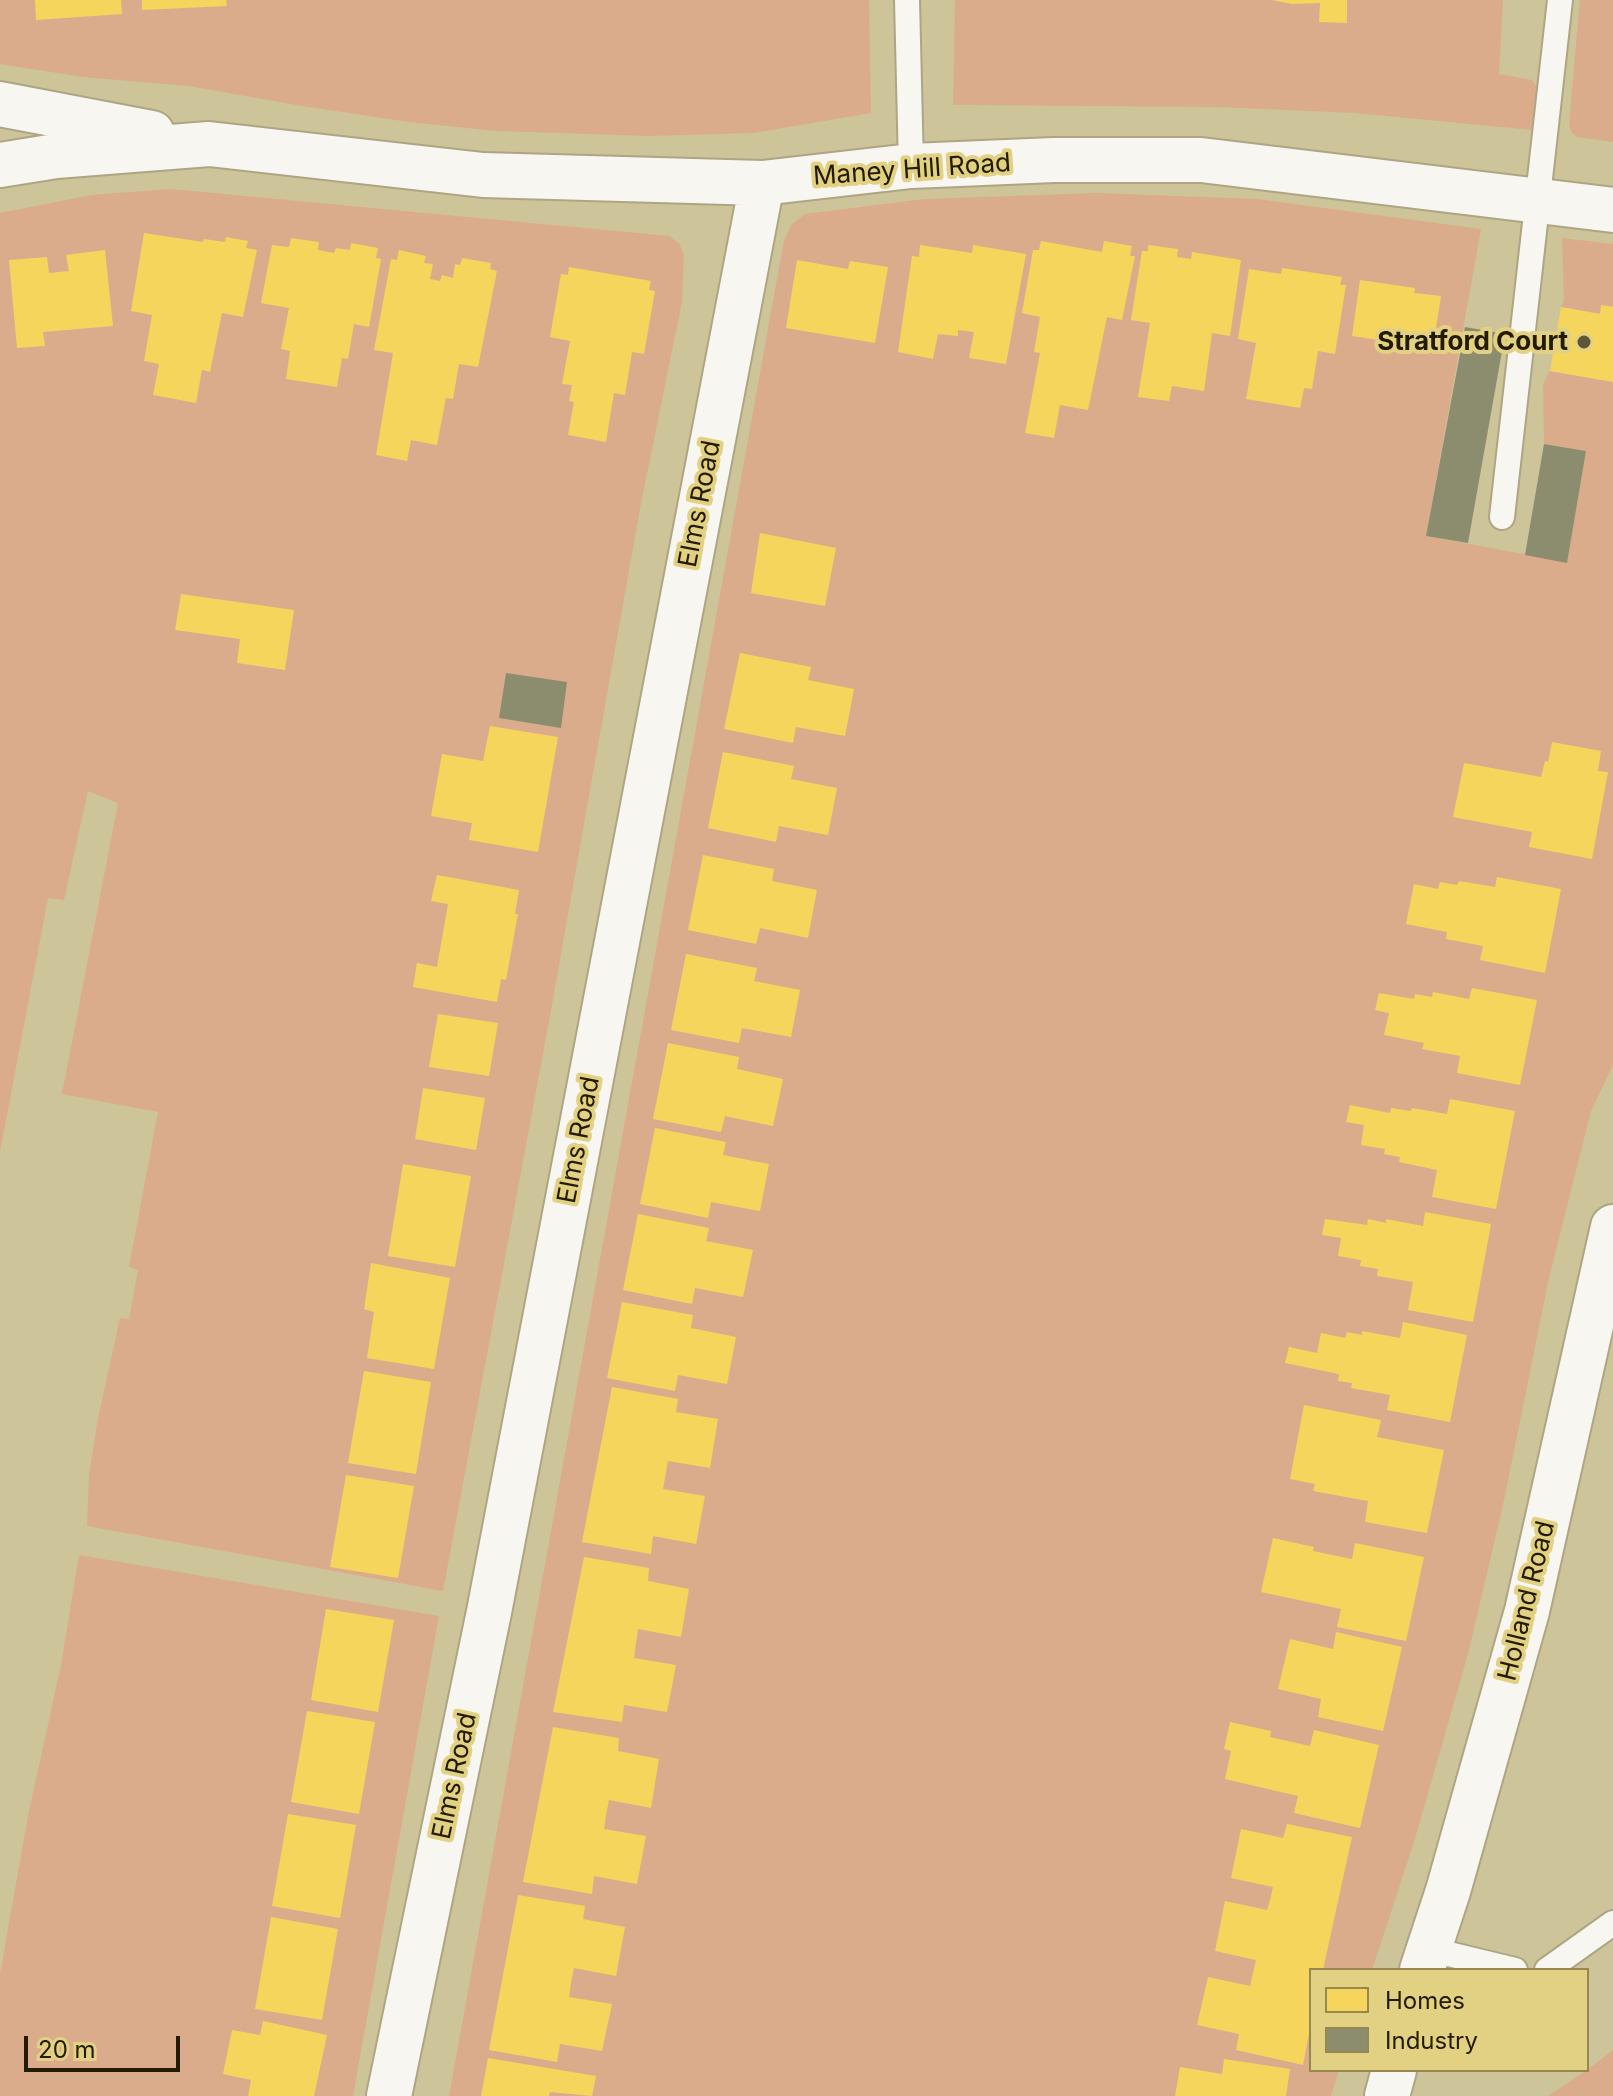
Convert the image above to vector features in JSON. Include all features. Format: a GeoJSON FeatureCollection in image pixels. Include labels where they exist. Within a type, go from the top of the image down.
{"type":"FeatureCollection","features":[{"type":"Feature","properties":{"kind":"street","name":"Maney Hill Road"},"geometry":{"type":"LineString","coordinates":[[0,104],[209,144],[483,175],[762,183],[911,166],[1054,160],[1201,160],[1613,210]]}},
{"type":"Feature","properties":{"kind":"street","name":"Maney Hill Road"},"geometry":{"type":"LineString","coordinates":[[0,165],[56,156],[209,144]]}},
{"type":"Feature","properties":{"kind":"street","name":"Elms Road"},"geometry":{"type":"LineString","coordinates":[[389,2096],[489,1612],[762,183]]}},
{"type":"Feature","properties":{"kind":"street","name":"Holland Road"},"geometry":{"type":"LineString","coordinates":[[1425,1959],[1448,1891],[1527,1611],[1613,1227]]}},
{"type":"Feature","properties":{"kind":"street"},"geometry":{"type":"LineString","coordinates":[[1387,2096],[1393,2072]]}},
{"type":"Feature","properties":{"kind":"lane"},"geometry":{"type":"LineString","coordinates":[[907,0],[911,166]]}},
{"type":"Feature","properties":{"kind":"lane"},"geometry":{"type":"LineString","coordinates":[[1502,517],[1560,0]]}},
{"type":"Feature","properties":{"kind":"lane"},"geometry":{"type":"LineString","coordinates":[[1550,1968],[1613,1923]]}},
{"type":"Feature","properties":{"kind":"lane"},"geometry":{"type":"LineString","coordinates":[[1425,1959],[1499,1968]]}},
{"type":"Feature","properties":{"kind":"shaded area"},"geometry":{"type":"Polygon","coordinates":[[[0,0],[869,0],[871,113],[753,133],[649,136],[496,131],[409,122],[188,86],[83,77],[0,64],[0,0]]]}},
{"type":"Feature","properties":{"kind":"shaded area"},"geometry":{"type":"Polygon","coordinates":[[[955,0],[1503,0],[1499,74],[1532,80],[1538,89],[1533,130],[1354,113],[1218,107],[953,105],[955,0]]]}},
{"type":"Feature","properties":{"kind":"shaded area"},"geometry":{"type":"Polygon","coordinates":[[[1580,0],[1613,0],[1613,142],[1577,137],[1571,132],[1569,124],[1580,0]]]}},
{"type":"Feature","properties":{"kind":"shaded area"},"geometry":{"type":"Polygon","coordinates":[[[171,189],[669,236],[679,243],[684,255],[682,302],[641,503],[443,1591],[87,1526],[89,1474],[98,1418],[120,1318],[129,1319],[138,1270],[129,1267],[158,1112],[62,1094],[118,803],[88,791],[64,900],[48,898],[0,1152],[0,213],[91,195],[171,189]]]}},
{"type":"Feature","properties":{"kind":"shaded area"},"geometry":{"type":"Polygon","coordinates":[[[1097,193],[1257,199],[1481,229],[1426,536],[1567,562],[1586,451],[1544,444],[1543,384],[1550,371],[1613,382],[1613,1065],[1591,1111],[1549,1278],[1503,1505],[1468,1654],[1414,1842],[1373,1968],[1309,1968],[1309,2072],[1338,2072],[1331,2096],[449,2096],[784,240],[792,224],[805,214],[924,199],[1097,193]]]}},
{"type":"Feature","properties":{"kind":"shaded area"},"geometry":{"type":"Polygon","coordinates":[[[1562,238],[1613,244],[1613,307],[1602,306],[1600,314],[1561,307],[1564,300],[1562,238]]]}},
{"type":"Feature","properties":{"kind":"shaded area"},"geometry":{"type":"Polygon","coordinates":[[[79,1555],[439,1616],[353,2096],[0,2096],[0,1974],[28,1816],[61,1665],[79,1555]]]}},
{"type":"Feature","properties":{"kind":"shaded area"},"geometry":{"type":"Polygon","coordinates":[[[1613,2050],[1613,2096],[1548,2096],[1584,2072],[1589,2072],[1589,2068],[1613,2050]]]}},
{"type":"Feature","properties":{"kind":"building: Homes"},"geometry":{"type":"Polygon","coordinates":[[[35,0],[121,0],[122,14],[36,20],[35,0]]]}},
{"type":"Feature","properties":{"kind":"building: Homes"},"geometry":{"type":"Polygon","coordinates":[[[142,0],[226,0],[227,6],[142,10],[142,0]]]}},
{"type":"Feature","properties":{"kind":"building: Homes"},"geometry":{"type":"Polygon","coordinates":[[[1272,0],[1347,0],[1347,23],[1319,22],[1320,3],[1292,4],[1272,0]]]}},
{"type":"Feature","properties":{"kind":"building: Homes"},"geometry":{"type":"Polygon","coordinates":[[[144,233],[203,242],[204,239],[225,242],[226,237],[248,241],[246,248],[257,250],[243,317],[222,313],[210,372],[202,370],[196,403],[153,395],[159,364],[144,361],[152,315],[131,311],[144,233]]]}},
{"type":"Feature","properties":{"kind":"building: Homes"},"geometry":{"type":"Polygon","coordinates":[[[291,238],[319,242],[318,250],[334,253],[336,248],[350,250],[351,243],[378,248],[376,258],[381,259],[369,327],[354,324],[348,359],[342,358],[337,387],[286,379],[290,351],[281,349],[289,308],[261,303],[272,245],[289,247],[291,238]]]}},
{"type":"Feature","properties":{"kind":"building: Homes"},"geometry":{"type":"Polygon","coordinates":[[[1041,241],[1102,252],[1104,241],[1132,246],[1130,256],[1135,256],[1122,320],[1107,317],[1088,410],[1060,405],[1054,438],[1025,433],[1040,353],[1034,352],[1040,317],[1022,313],[1033,250],[1039,250],[1041,241]]]}},
{"type":"Feature","properties":{"kind":"building: Homes"},"geometry":{"type":"Polygon","coordinates":[[[920,245],[972,253],[973,245],[1026,254],[1006,364],[969,358],[974,332],[958,330],[958,336],[938,334],[933,359],[898,352],[912,256],[919,257],[920,245]]]}},
{"type":"Feature","properties":{"kind":"building: Homes"},"geometry":{"type":"Polygon","coordinates":[[[1148,245],[1178,249],[1177,257],[1191,259],[1192,252],[1241,260],[1230,336],[1212,333],[1204,391],[1172,386],[1169,401],[1138,397],[1150,323],[1131,320],[1142,251],[1148,251],[1148,245]]]}},
{"type":"Feature","properties":{"kind":"building: Homes"},"geometry":{"type":"Polygon","coordinates":[[[105,250],[113,326],[43,332],[45,346],[17,348],[9,260],[47,257],[49,273],[69,271],[66,255],[105,250]]]}},
{"type":"Feature","properties":{"kind":"building: Homes"},"geometry":{"type":"Polygon","coordinates":[[[399,250],[426,256],[424,263],[433,264],[430,279],[440,281],[442,275],[453,278],[455,264],[460,265],[462,258],[491,263],[490,269],[497,271],[478,367],[459,364],[453,399],[446,398],[437,445],[411,440],[407,461],[376,455],[393,353],[374,350],[391,259],[397,260],[399,250]]]}},
{"type":"Feature","properties":{"kind":"building: Homes"},"geometry":{"type":"Polygon","coordinates":[[[797,260],[848,269],[850,261],[888,267],[875,343],[786,328],[797,260]]]}},
{"type":"Feature","properties":{"kind":"building: Homes"},"geometry":{"type":"Polygon","coordinates":[[[569,267],[651,281],[649,290],[655,291],[644,354],[632,352],[625,395],[614,393],[606,442],[568,435],[574,402],[569,401],[572,385],[562,384],[570,341],[550,337],[561,274],[568,275],[569,267]]]}},
{"type":"Feature","properties":{"kind":"building: Homes"},"geometry":{"type":"Polygon","coordinates":[[[1282,268],[1342,277],[1340,285],[1346,285],[1335,354],[1318,351],[1312,389],[1304,388],[1300,408],[1246,399],[1256,343],[1238,339],[1249,269],[1281,274],[1282,268]]]}},
{"type":"Feature","properties":{"kind":"building: Homes"},"geometry":{"type":"Polygon","coordinates":[[[1360,280],[1415,288],[1414,293],[1441,296],[1433,348],[1352,336],[1360,280]]]}},
{"type":"Feature","properties":{"kind":"building: Homes","name":"Stratford Court"},"geometry":{"type":"Polygon","coordinates":[[[1601,305],[1613,307],[1613,382],[1550,371],[1561,307],[1600,314],[1601,305]]]}},
{"type":"Feature","properties":{"kind":"building: Homes"},"geometry":{"type":"Polygon","coordinates":[[[760,533],[836,548],[825,606],[751,593],[760,533]]]}},
{"type":"Feature","properties":{"kind":"building: Homes"},"geometry":{"type":"Polygon","coordinates":[[[181,594],[294,610],[285,670],[237,663],[240,639],[175,630],[181,594]]]}},
{"type":"Feature","properties":{"kind":"building: Homes"},"geometry":{"type":"Polygon","coordinates":[[[740,653],[811,667],[808,680],[854,689],[845,736],[796,727],[793,743],[724,729],[740,653]]]}},
{"type":"Feature","properties":{"kind":"building: Homes"},"geometry":{"type":"Polygon","coordinates":[[[490,726],[558,737],[538,852],[469,840],[472,823],[431,816],[442,754],[483,761],[490,726]]]}},
{"type":"Feature","properties":{"kind":"building: Homes"},"geometry":{"type":"Polygon","coordinates":[[[1552,742],[1601,751],[1598,771],[1608,772],[1592,859],[1529,847],[1532,832],[1453,817],[1464,763],[1541,777],[1552,742]]]}},
{"type":"Feature","properties":{"kind":"building: Homes"},"geometry":{"type":"Polygon","coordinates":[[[723,752],[794,766],[791,779],[837,788],[828,835],[779,826],[776,842],[708,828],[723,752]]]}},
{"type":"Feature","properties":{"kind":"building: Homes"},"geometry":{"type":"Polygon","coordinates":[[[703,855],[774,869],[772,881],[817,890],[808,938],[760,928],[756,944],[688,930],[703,855]]]}},
{"type":"Feature","properties":{"kind":"building: Homes"},"geometry":{"type":"Polygon","coordinates":[[[437,875],[519,890],[515,914],[518,914],[506,980],[501,979],[497,1002],[413,987],[417,963],[437,967],[448,904],[431,901],[437,875]]]}},
{"type":"Feature","properties":{"kind":"building: Homes"},"geometry":{"type":"Polygon","coordinates":[[[1497,877],[1561,889],[1545,973],[1480,960],[1483,946],[1446,939],[1447,932],[1406,924],[1414,884],[1438,889],[1440,882],[1457,885],[1459,881],[1495,887],[1497,877]]]}},
{"type":"Feature","properties":{"kind":"building: Homes"},"geometry":{"type":"Polygon","coordinates":[[[686,954],[757,968],[754,981],[800,990],[791,1037],[742,1028],[739,1043],[671,1030],[686,954]]]}},
{"type":"Feature","properties":{"kind":"building: Homes"},"geometry":{"type":"Polygon","coordinates":[[[1472,988],[1537,1000],[1520,1085],[1457,1073],[1460,1056],[1422,1049],[1424,1043],[1384,1035],[1389,1013],[1375,1010],[1379,993],[1414,999],[1415,994],[1432,997],[1433,992],[1469,999],[1472,988]]]}},
{"type":"Feature","properties":{"kind":"building: Homes"},"geometry":{"type":"Polygon","coordinates":[[[438,1014],[498,1023],[489,1076],[429,1067],[438,1014]]]}},
{"type":"Feature","properties":{"kind":"building: Homes"},"geometry":{"type":"Polygon","coordinates":[[[668,1043],[739,1057],[737,1069],[783,1079],[773,1126],[725,1116],[721,1132],[653,1119],[668,1043]]]}},
{"type":"Feature","properties":{"kind":"building: Homes"},"geometry":{"type":"Polygon","coordinates":[[[423,1088],[485,1098],[476,1150],[415,1139],[423,1088]]]}},
{"type":"Feature","properties":{"kind":"building: Homes"},"geometry":{"type":"Polygon","coordinates":[[[1450,1099],[1515,1111],[1496,1209],[1432,1197],[1437,1170],[1399,1162],[1400,1157],[1384,1154],[1385,1149],[1361,1145],[1364,1125],[1346,1122],[1350,1105],[1390,1113],[1391,1108],[1411,1111],[1412,1108],[1447,1114],[1450,1099]]]}},
{"type":"Feature","properties":{"kind":"building: Homes"},"geometry":{"type":"Polygon","coordinates":[[[655,1128],[726,1142],[723,1155],[769,1164],[760,1211],[711,1202],[708,1218],[640,1204],[655,1128]]]}},
{"type":"Feature","properties":{"kind":"building: Homes"},"geometry":{"type":"Polygon","coordinates":[[[403,1164],[471,1176],[455,1267],[388,1256],[403,1164]]]}},
{"type":"Feature","properties":{"kind":"building: Homes"},"geometry":{"type":"Polygon","coordinates":[[[1425,1212],[1491,1224],[1473,1322],[1408,1310],[1413,1282],[1377,1276],[1378,1269],[1360,1266],[1361,1260],[1338,1256],[1341,1238],[1322,1235],[1325,1219],[1367,1225],[1368,1219],[1386,1223],[1386,1219],[1423,1226],[1425,1212]]]}},
{"type":"Feature","properties":{"kind":"building: Homes"},"geometry":{"type":"Polygon","coordinates":[[[638,1214],[709,1228],[706,1241],[753,1250],[743,1297],[695,1288],[692,1304],[623,1290],[638,1214]]]}},
{"type":"Feature","properties":{"kind":"building: Homes"},"geometry":{"type":"Polygon","coordinates":[[[371,1263],[450,1278],[434,1369],[367,1358],[374,1312],[364,1309],[371,1263]]]}},
{"type":"Feature","properties":{"kind":"building: Homes"},"geometry":{"type":"Polygon","coordinates":[[[622,1302],[693,1315],[691,1328],[736,1337],[727,1384],[678,1375],[675,1391],[607,1378],[622,1302]]]}},
{"type":"Feature","properties":{"kind":"building: Homes"},"geometry":{"type":"Polygon","coordinates":[[[1403,1322],[1467,1335],[1450,1422],[1387,1410],[1390,1395],[1351,1388],[1352,1383],[1338,1381],[1339,1374],[1285,1363],[1289,1347],[1317,1353],[1321,1333],[1345,1338],[1347,1332],[1362,1335],[1362,1331],[1400,1338],[1403,1322]]]}},
{"type":"Feature","properties":{"kind":"building: Homes"},"geometry":{"type":"Polygon","coordinates":[[[364,1371],[431,1382],[416,1474],[348,1463],[364,1371]]]}},
{"type":"Feature","properties":{"kind":"building: Homes"},"geometry":{"type":"Polygon","coordinates":[[[612,1387],[678,1399],[676,1412],[718,1419],[710,1468],[668,1461],[663,1489],[705,1496],[696,1544],[653,1536],[651,1554],[582,1542],[612,1387]]]}},
{"type":"Feature","properties":{"kind":"building: Homes"},"geometry":{"type":"Polygon","coordinates":[[[1304,1405],[1381,1420],[1377,1437],[1444,1450],[1427,1533],[1365,1522],[1368,1501],[1313,1491],[1315,1484],[1290,1479],[1304,1405]]]}},
{"type":"Feature","properties":{"kind":"building: Homes"},"geometry":{"type":"Polygon","coordinates":[[[346,1475],[414,1486],[398,1578],[330,1567],[346,1475]]]}},
{"type":"Feature","properties":{"kind":"building: Homes"},"geometry":{"type":"Polygon","coordinates":[[[1273,1538],[1352,1559],[1355,1543],[1424,1557],[1406,1641],[1337,1627],[1341,1609],[1261,1592],[1273,1538]]]}},
{"type":"Feature","properties":{"kind":"building: Homes"},"geometry":{"type":"Polygon","coordinates":[[[584,1557],[649,1568],[648,1581],[689,1589],[681,1637],[638,1629],[634,1658],[676,1665],[667,1712],[624,1705],[622,1722],[553,1712],[584,1557]]]}},
{"type":"Feature","properties":{"kind":"building: Homes"},"geometry":{"type":"Polygon","coordinates":[[[326,1609],[394,1620],[378,1712],[311,1700],[326,1609]]]}},
{"type":"Feature","properties":{"kind":"building: Homes"},"geometry":{"type":"Polygon","coordinates":[[[1336,1632],[1402,1647],[1383,1731],[1318,1717],[1321,1699],[1278,1689],[1290,1639],[1333,1649],[1336,1632]]]}},
{"type":"Feature","properties":{"kind":"building: Homes"},"geometry":{"type":"Polygon","coordinates":[[[307,1711],[375,1722],[359,1814],[291,1802],[307,1711]]]}},
{"type":"Feature","properties":{"kind":"building: Homes"},"geometry":{"type":"Polygon","coordinates":[[[1230,1722],[1271,1731],[1270,1737],[1310,1746],[1314,1730],[1379,1745],[1360,1828],[1294,1813],[1298,1796],[1225,1779],[1231,1751],[1224,1749],[1230,1722]]]}},
{"type":"Feature","properties":{"kind":"building: Homes"},"geometry":{"type":"Polygon","coordinates":[[[553,1727],[619,1738],[618,1751],[659,1759],[651,1808],[609,1800],[606,1815],[604,1829],[646,1836],[637,1884],[594,1876],[592,1894],[523,1882],[553,1727]]]}},
{"type":"Feature","properties":{"kind":"building: Homes"},"geometry":{"type":"Polygon","coordinates":[[[288,1814],[356,1825],[340,1918],[272,1906],[288,1814]]]}},
{"type":"Feature","properties":{"kind":"building: Homes"},"geometry":{"type":"Polygon","coordinates":[[[1287,1824],[1352,1837],[1323,1968],[1309,1968],[1309,2034],[1303,2065],[1236,2050],[1239,2034],[1197,2025],[1208,1977],[1250,1986],[1256,1960],[1215,1951],[1225,1901],[1267,1910],[1273,1887],[1231,1878],[1241,1829],[1283,1838],[1287,1824]]]}},
{"type":"Feature","properties":{"kind":"building: Homes"},"geometry":{"type":"Polygon","coordinates":[[[518,1895],[585,1906],[583,1919],[625,1927],[616,1976],[574,1968],[571,1983],[569,1997],[612,2004],[602,2051],[560,2044],[557,2062],[489,2050],[518,1895]]]}},
{"type":"Feature","properties":{"kind":"building: Homes"},"geometry":{"type":"Polygon","coordinates":[[[271,1917],[338,1929],[322,2020],[255,2009],[271,1917]]]}},
{"type":"Feature","properties":{"kind":"building: Homes"},"geometry":{"type":"Polygon","coordinates":[[[263,2021],[327,2035],[314,2096],[248,2096],[251,2080],[223,2074],[232,2030],[260,2035],[263,2021]]]}},
{"type":"Feature","properties":{"kind":"building: Homes"},"geometry":{"type":"Polygon","coordinates":[[[488,2058],[596,2076],[592,2096],[550,2092],[549,2096],[481,2096],[488,2058]]]}},
{"type":"Feature","properties":{"kind":"building: Homes"},"geometry":{"type":"Polygon","coordinates":[[[1224,2059],[1290,2069],[1286,2096],[1175,2096],[1180,2067],[1222,2074],[1224,2059]]]}},
{"type":"Feature","properties":{"kind":"building: Industry"},"geometry":{"type":"Polygon","coordinates":[[[1465,327],[1505,334],[1468,543],[1426,536],[1465,327]]]}},
{"type":"Feature","properties":{"kind":"building: Industry"},"geometry":{"type":"Polygon","coordinates":[[[1544,444],[1586,451],[1567,563],[1525,555],[1544,444]]]}},
{"type":"Feature","properties":{"kind":"building: Industry"},"geometry":{"type":"Polygon","coordinates":[[[506,673],[567,682],[561,728],[499,718],[506,673]]]}},
{"type":"Feature","properties":{"kind":"place","name":"Stratford Court"},"geometry":{"type":"Point","coordinates":[1584,342]}}]}
